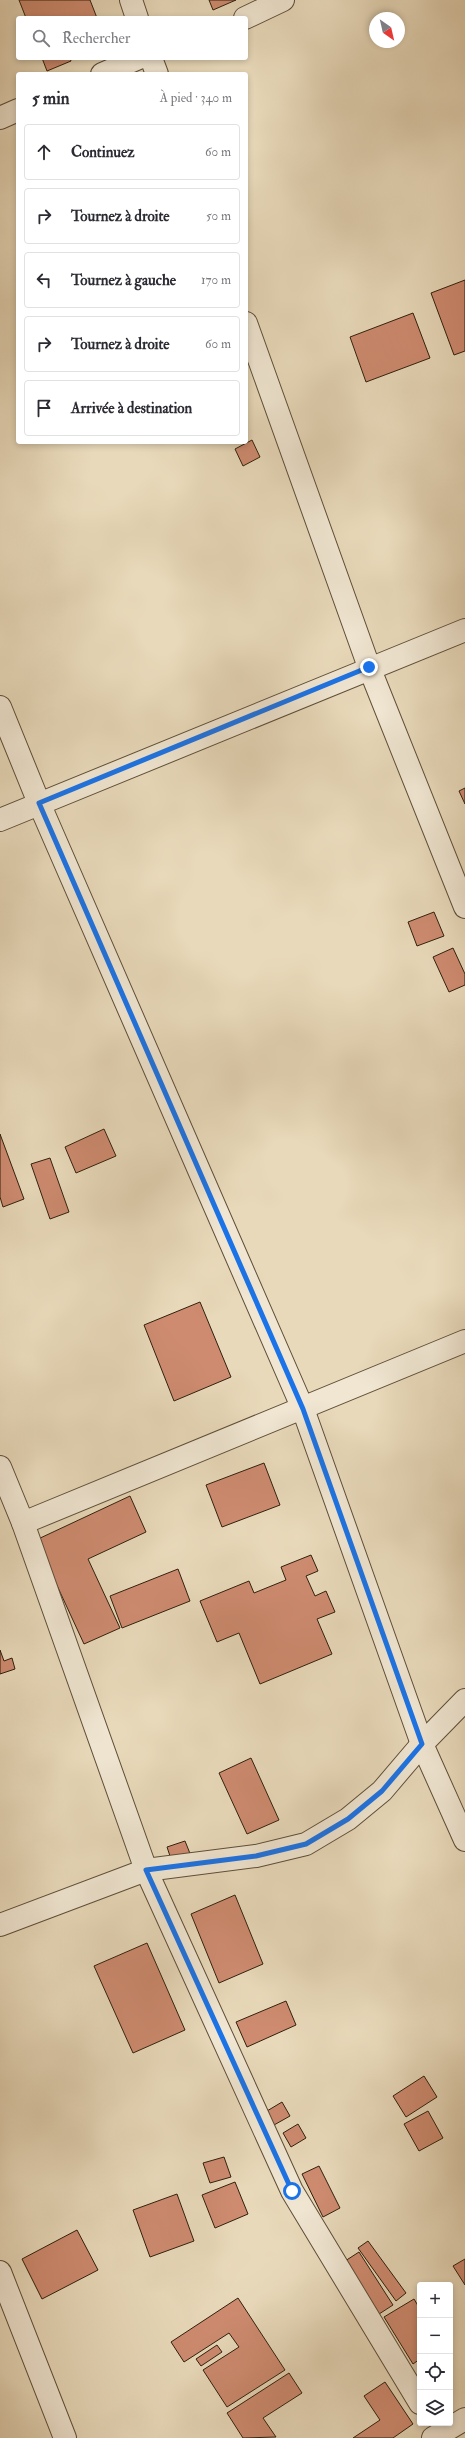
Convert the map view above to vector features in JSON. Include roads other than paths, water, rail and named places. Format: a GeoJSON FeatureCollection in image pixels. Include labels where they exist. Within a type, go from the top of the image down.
{"type":"FeatureCollection","features":[{"type":"Feature","properties":{"kind":"street"},"geometry":{"type":"LineString","coordinates":[[130,0],[136,16]]}},
{"type":"Feature","properties":{"kind":"street"},"geometry":{"type":"LineString","coordinates":[[248,17],[283,0]]}},
{"type":"Feature","properties":{"kind":"street"},"geometry":{"type":"LineString","coordinates":[[107,72],[134,60]]}},
{"type":"Feature","properties":{"kind":"street"},"geometry":{"type":"LineString","coordinates":[[152,60],[156,72]]}},
{"type":"Feature","properties":{"kind":"street"},"geometry":{"type":"LineString","coordinates":[[0,118],[16,111]]}},
{"type":"Feature","properties":{"kind":"street"},"geometry":{"type":"LineString","coordinates":[[248,329],[369,667],[465,907]]}},
{"type":"Feature","properties":{"kind":"street"},"geometry":{"type":"LineString","coordinates":[[0,820],[369,667],[465,630]]}},
{"type":"Feature","properties":{"kind":"street"},"geometry":{"type":"LineString","coordinates":[[0,707],[39,803],[303,1409],[422,1744],[465,1840]]}},
{"type":"Feature","properties":{"kind":"street"},"geometry":{"type":"LineString","coordinates":[[23,1523],[465,1341]]}},
{"type":"Feature","properties":{"kind":"street"},"geometry":{"type":"LineString","coordinates":[[0,1467],[23,1523],[146,1870],[292,2191],[417,2398]]}},
{"type":"Feature","properties":{"kind":"street"},"geometry":{"type":"LineString","coordinates":[[0,1925],[146,1870],[256,1856],[306,1844],[348,1819],[382,1791],[422,1744],[465,1700]]}},
{"type":"Feature","properties":{"kind":"street"},"geometry":{"type":"LineString","coordinates":[[0,2272],[65,2438]]}},
{"type":"Feature","properties":{"kind":"street"},"geometry":{"type":"LineString","coordinates":[[435,2432],[465,2419]]}}]}
